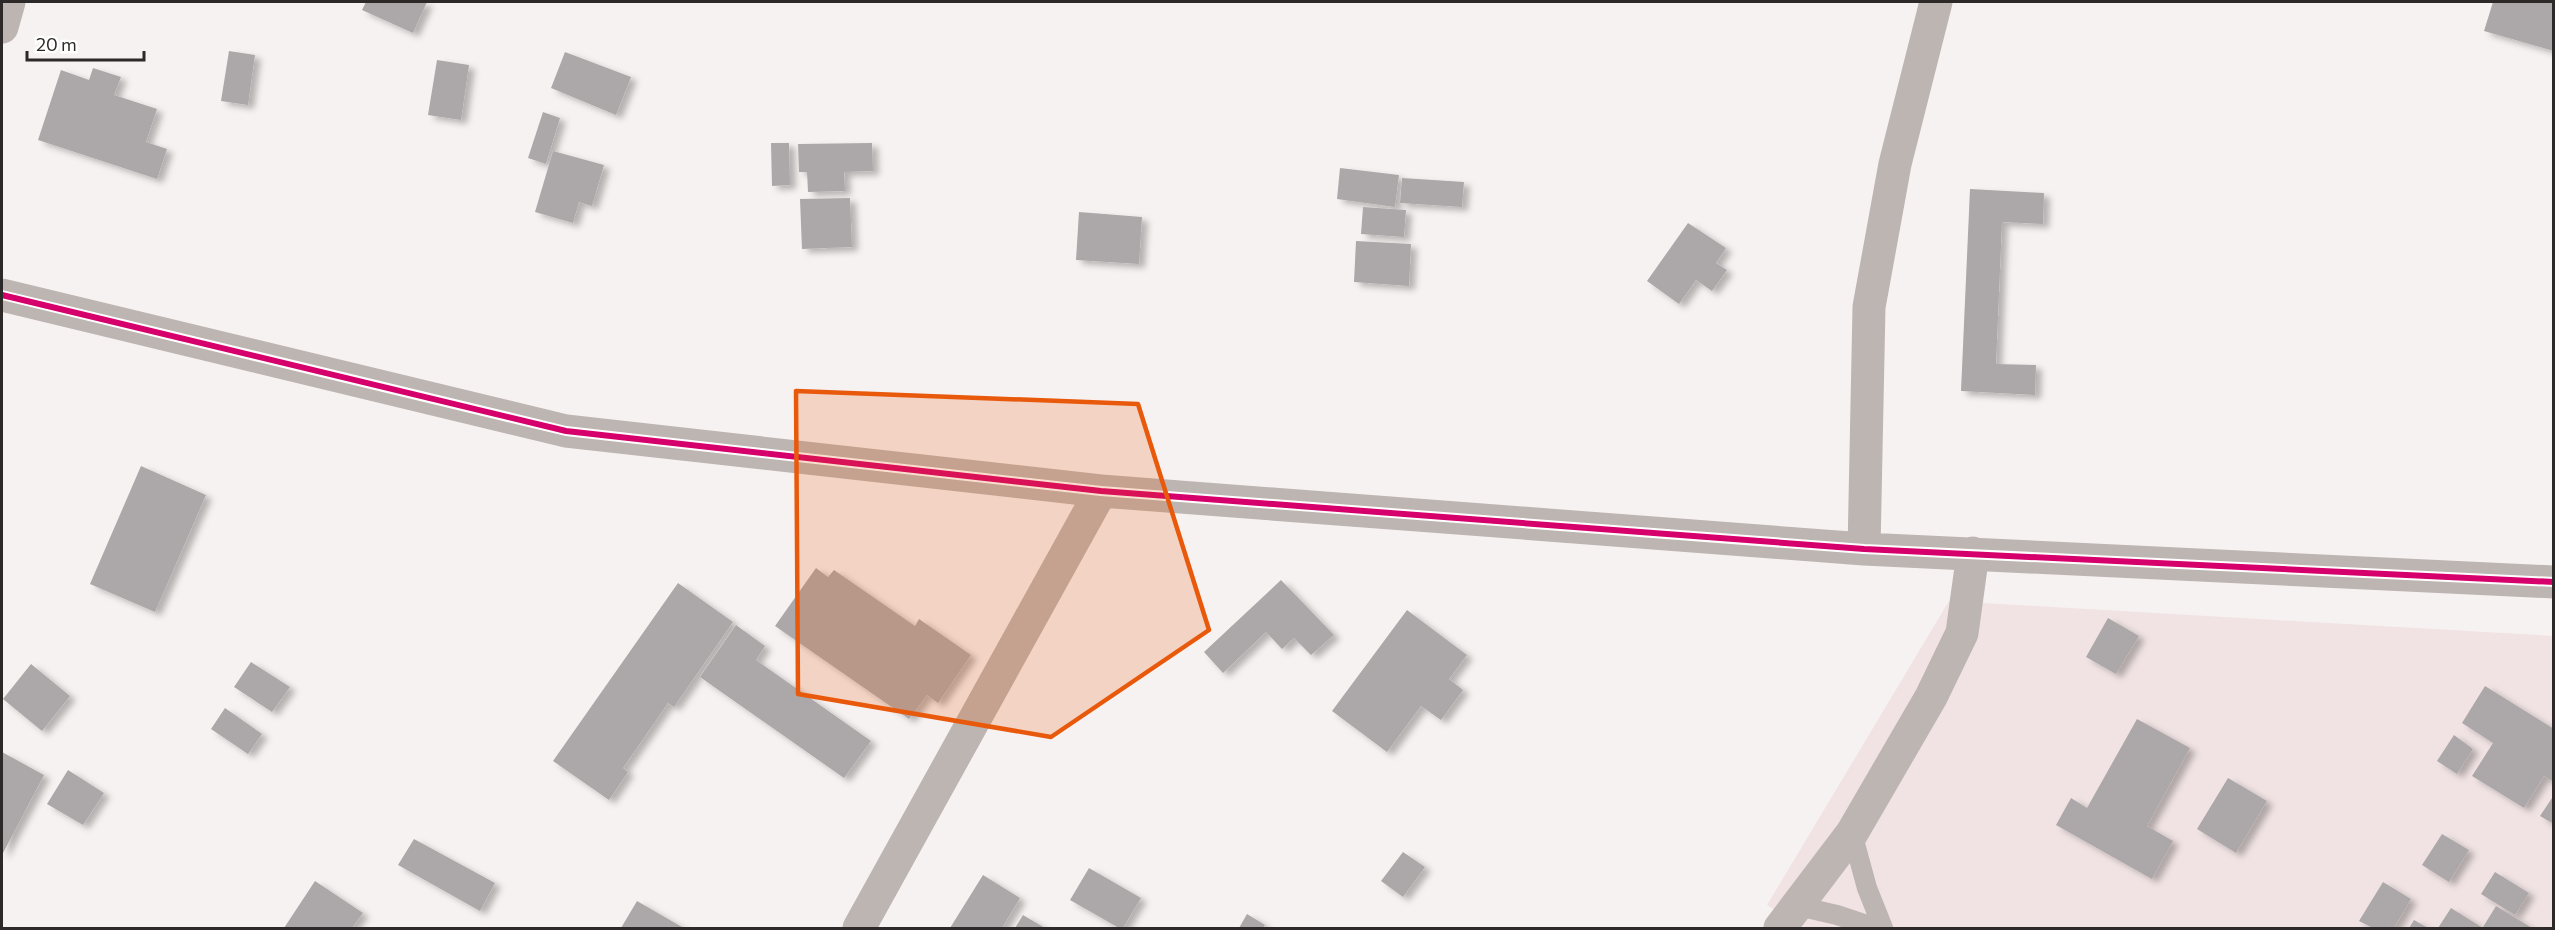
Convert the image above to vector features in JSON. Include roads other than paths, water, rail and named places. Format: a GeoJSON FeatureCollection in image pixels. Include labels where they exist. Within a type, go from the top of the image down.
{"type":"FeatureCollection","features":[{"type":"Feature","properties":{"kind":"street"},"geometry":{"type":"LineString","coordinates":[[2,27],[9,2]]}},
{"type":"Feature","properties":{"kind":"street"},"geometry":{"type":"LineString","coordinates":[[1864,549],[1869,307],[1895,164],[1936,2]]}},
{"type":"Feature","properties":{"kind":"street"},"geometry":{"type":"LineString","coordinates":[[2,295],[566,431],[1101,491],[1864,549],[2553,582]]}},
{"type":"Feature","properties":{"kind":"street"},"geometry":{"type":"LineString","coordinates":[[859,928],[1101,491]]}},
{"type":"Feature","properties":{"kind":"street"},"geometry":{"type":"LineString","coordinates":[[1789,917],[1852,833],[1931,697],[1962,633],[1973,553]]}},
{"type":"Feature","properties":{"kind":"lane"},"geometry":{"type":"LineString","coordinates":[[1852,833],[1867,888],[1883,928]]}},
{"type":"Feature","properties":{"kind":"lane"},"geometry":{"type":"LineString","coordinates":[[1789,917],[1837,915],[1876,928]]}}]}
